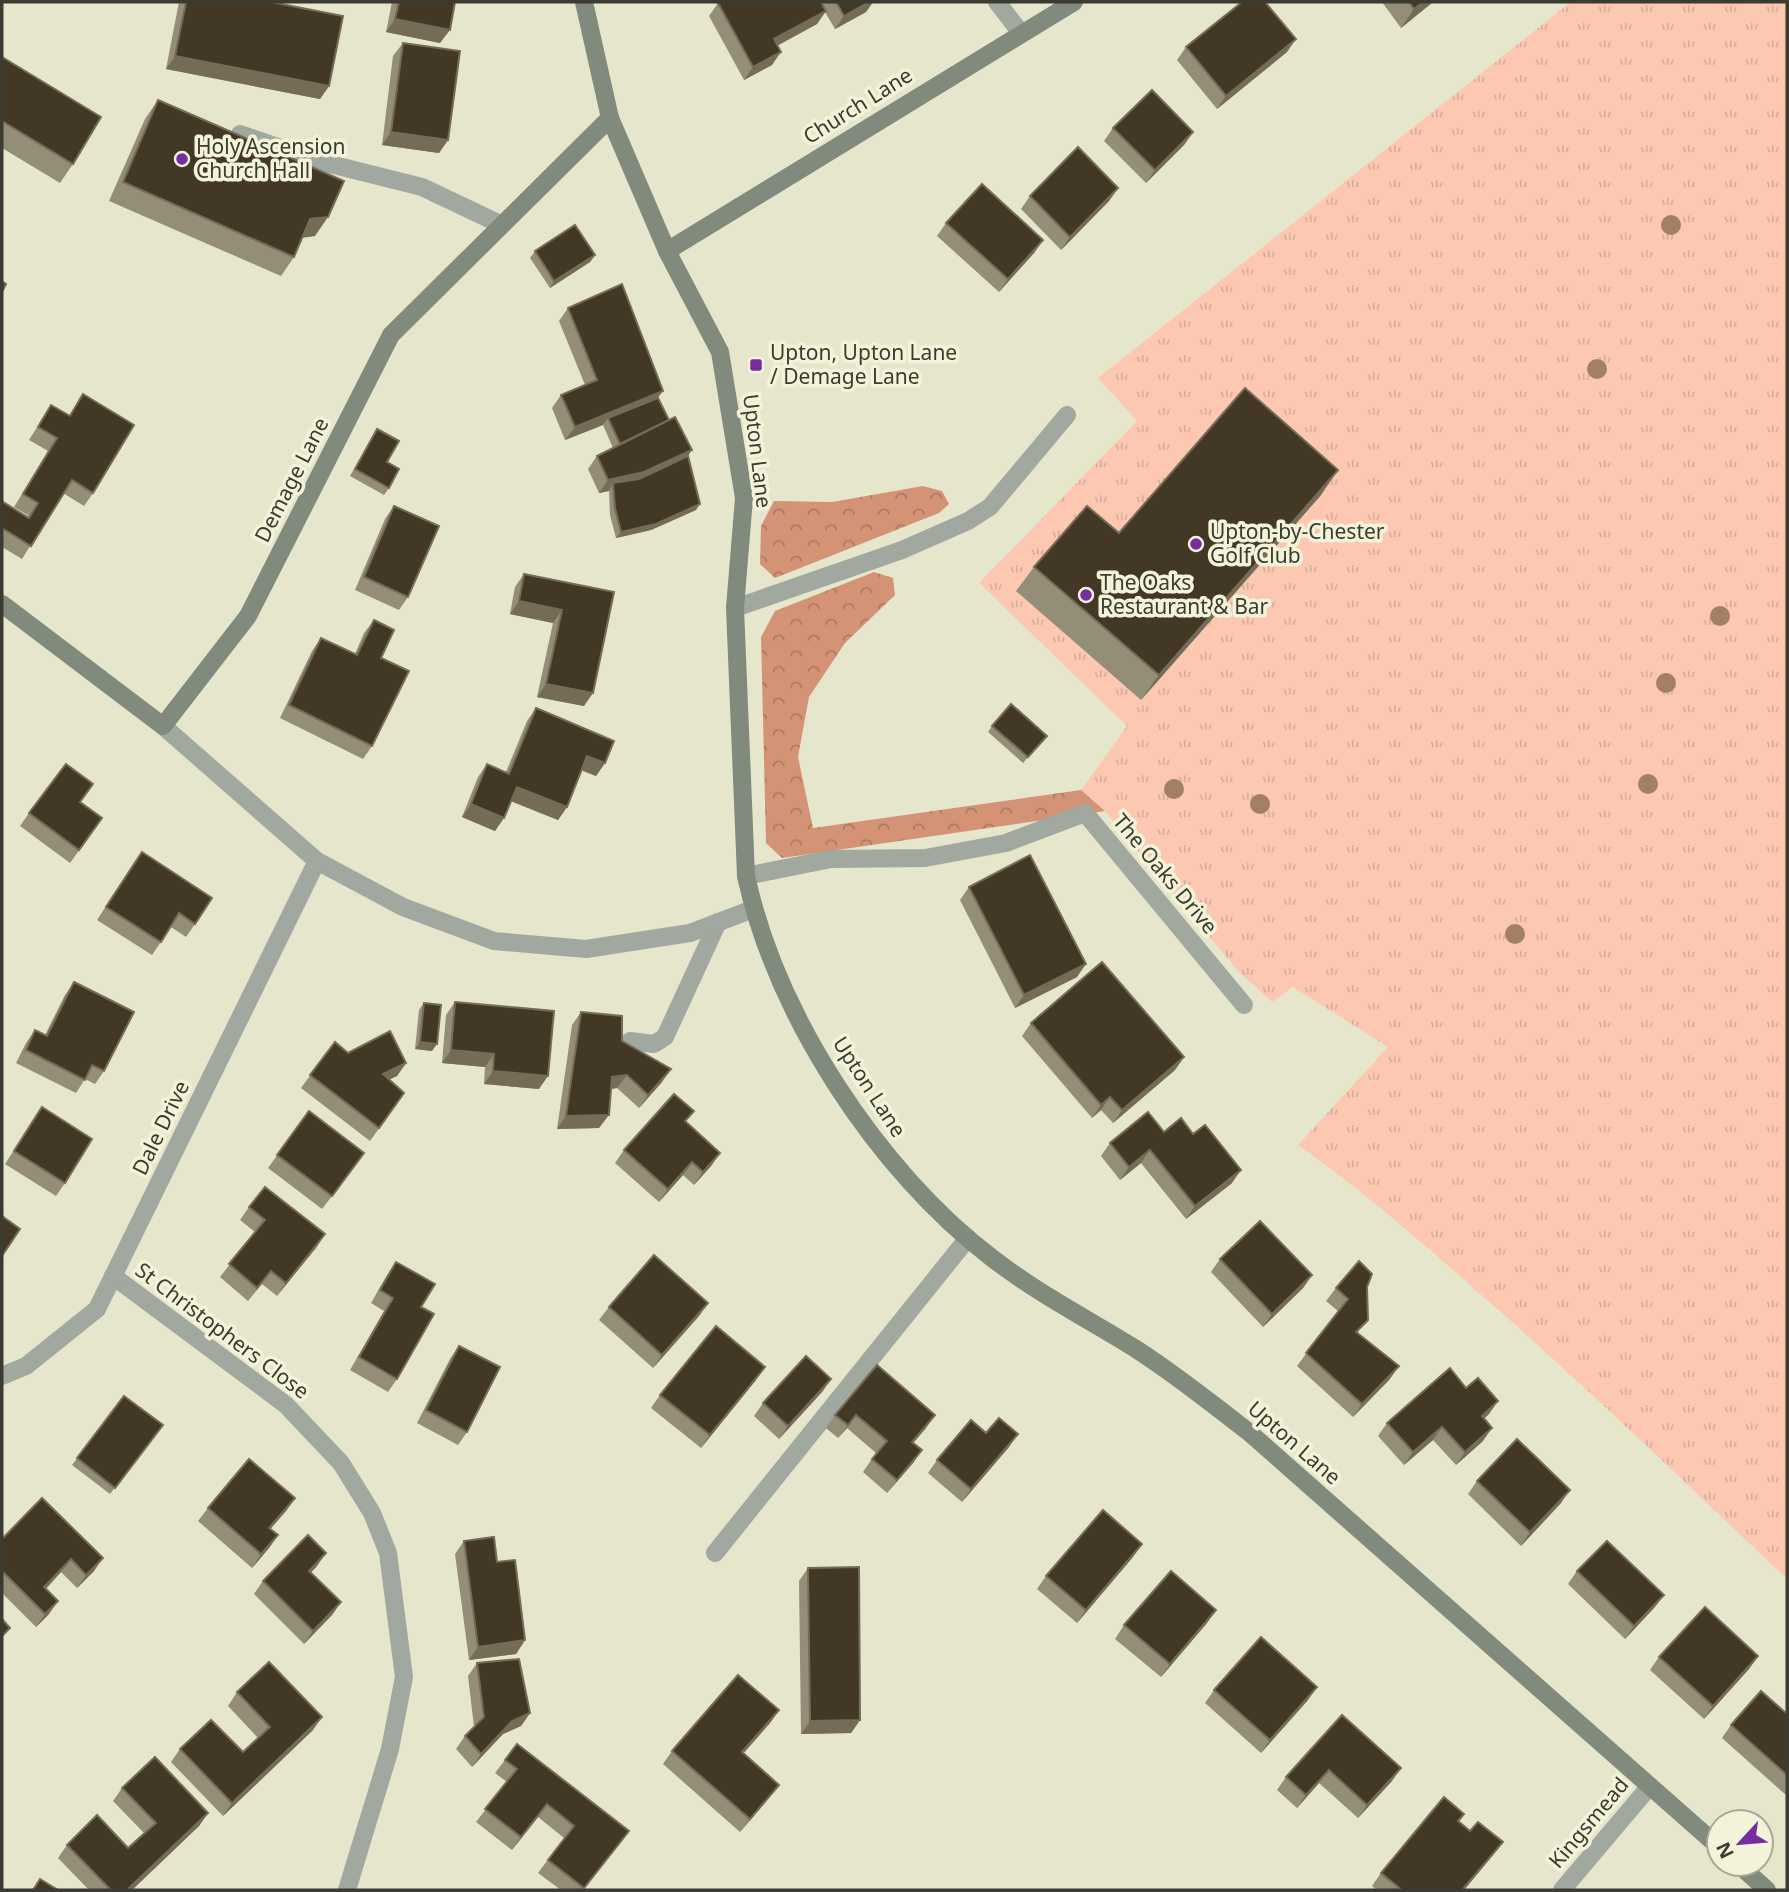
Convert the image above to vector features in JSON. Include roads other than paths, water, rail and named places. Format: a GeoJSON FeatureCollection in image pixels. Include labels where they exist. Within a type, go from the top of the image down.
{"type":"FeatureCollection","features":[{"type":"Feature","properties":{"kind":"street","name":"Upton Lane"},"geometry":{"type":"LineString","coordinates":[[584,2],[610,118],[667,251],[720,352],[744,498],[735,608],[746,876],[753,909],[782,984],[833,1080],[881,1148],[940,1214],[993,1259],[1075,1314],[1189,1384],[1251,1434],[1705,1835]]}},
{"type":"Feature","properties":{"kind":"street"},"geometry":{"type":"LineString","coordinates":[[997,2],[1021,33]]}},
{"type":"Feature","properties":{"kind":"street","name":"Church Lane"},"geometry":{"type":"LineString","coordinates":[[667,251],[1074,2]]}},
{"type":"Feature","properties":{"kind":"street","name":"Demage Lane"},"geometry":{"type":"LineString","coordinates":[[163,726],[248,616],[391,335],[610,118]]}},
{"type":"Feature","properties":{"kind":"street"},"geometry":{"type":"LineString","coordinates":[[240,134],[318,161],[422,187],[502,225]]}},
{"type":"Feature","properties":{"kind":"street"},"geometry":{"type":"LineString","coordinates":[[735,608],[902,550],[979,514],[990,507],[1067,415]]}},
{"type":"Feature","properties":{"kind":"street"},"geometry":{"type":"LineString","coordinates":[[2,604],[163,726],[317,861],[403,907],[494,940],[586,949],[690,933],[753,909]]}},
{"type":"Feature","properties":{"kind":"street","name":"The Oaks Drive"},"geometry":{"type":"LineString","coordinates":[[746,876],[831,859],[925,858],[1006,843],[1085,813],[1244,1005]]}},
{"type":"Feature","properties":{"kind":"street","name":"Dale Drive"},"geometry":{"type":"LineString","coordinates":[[2,1376],[26,1366],[97,1309],[317,861]]}},
{"type":"Feature","properties":{"kind":"street"},"geometry":{"type":"LineString","coordinates":[[630,1041],[654,1044],[665,1037],[719,922]]}},
{"type":"Feature","properties":{"kind":"street"},"geometry":{"type":"LineString","coordinates":[[715,1553],[968,1238]]}},
{"type":"Feature","properties":{"kind":"street","name":"St Christophers Close"},"geometry":{"type":"LineString","coordinates":[[113,1276],[286,1405],[341,1463],[372,1513],[388,1553],[404,1677],[390,1749],[347,1890]]}},
{"type":"Feature","properties":{"kind":"street","name":"Kingsmead"},"geometry":{"type":"LineString","coordinates":[[1562,1890],[1650,1786]]}},
{"type":"Feature","properties":{"kind":"street"},"geometry":{"type":"LineString","coordinates":[[1754,1878],[1767,1890]]}},
{"type":"Feature","properties":{"kind":"place","name":"Holy Ascension Church Hall"},"geometry":{"type":"Point","coordinates":[182,159]}},
{"type":"Feature","properties":{"kind":"place","name":"Upton, Upton Lane / Demage Lane"},"geometry":{"type":"Point","coordinates":[756,365]}},
{"type":"Feature","properties":{"kind":"place","name":"Upton-by-Chester Golf Club"},"geometry":{"type":"Point","coordinates":[1196,544]}},
{"type":"Feature","properties":{"kind":"place","name":"The Oaks Restaurant & Bar"},"geometry":{"type":"Point","coordinates":[1086,595]}}]}
